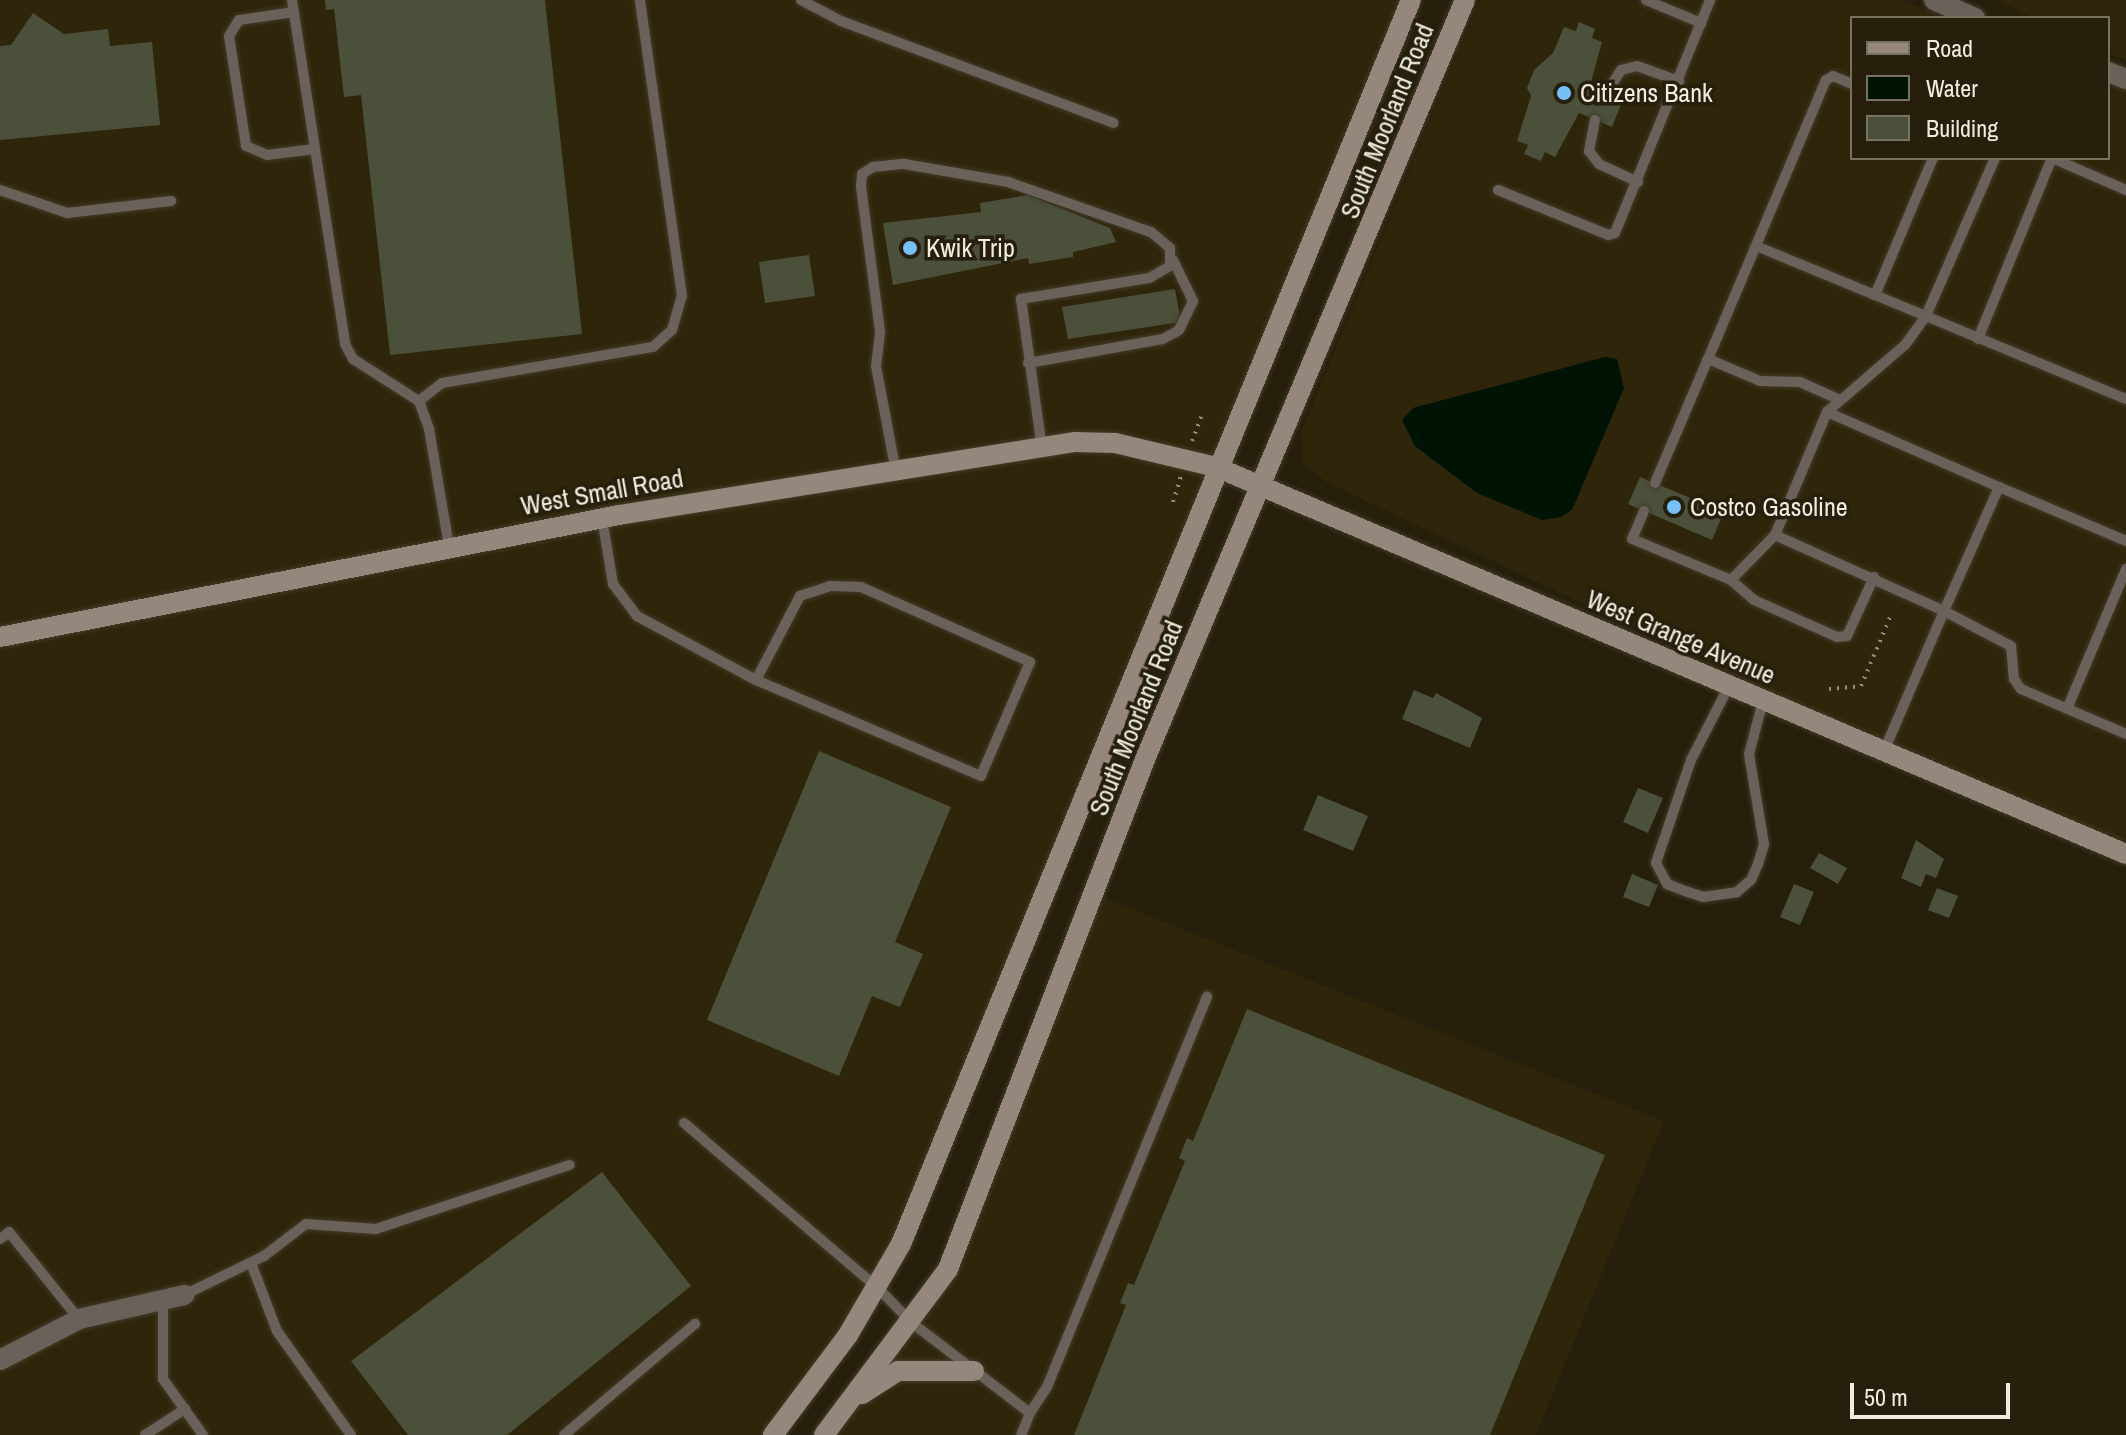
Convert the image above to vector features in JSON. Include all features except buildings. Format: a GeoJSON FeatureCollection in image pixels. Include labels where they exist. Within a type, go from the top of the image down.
{"type":"FeatureCollection","features":[{"type":"Feature","properties":{"kind":"main road","name":"South Moorland Road"},"geometry":{"type":"LineString","coordinates":[[773,1435],[878,1288],[901,1244],[1216,467],[1411,0]]}},
{"type":"Feature","properties":{"kind":"main road","name":"South Moorland Road"},"geometry":{"type":"LineString","coordinates":[[824,1435],[912,1323],[948,1269],[1146,757],[1264,488],[1465,0]]}},
{"type":"Feature","properties":{"kind":"main road","name":"West Small Road"},"geometry":{"type":"LineString","coordinates":[[0,637],[602,518],[1042,448],[1115,443],[1216,467]]}},
{"type":"Feature","properties":{"kind":"main road","name":"West Grange Avenue"},"geometry":{"type":"LineString","coordinates":[[1216,467],[2126,854]]}},
{"type":"Feature","properties":{"kind":"main road"},"geometry":{"type":"LineString","coordinates":[[849,1403],[898,1371],[974,1371]]}},
{"type":"Feature","properties":{"kind":"street"},"geometry":{"type":"LineString","coordinates":[[1935,0],[1971,16]]}},
{"type":"Feature","properties":{"kind":"street"},"geometry":{"type":"LineString","coordinates":[[0,1360],[79,1319],[184,1295]]}},
{"type":"Feature","properties":{"kind":"lane"},"geometry":{"type":"LineString","coordinates":[[292,0],[345,344],[353,359],[419,401],[429,429],[449,546]]}},
{"type":"Feature","properties":{"kind":"lane"},"geometry":{"type":"LineString","coordinates":[[419,401],[442,383],[653,347],[672,330],[682,296],[640,0]]}},
{"type":"Feature","properties":{"kind":"lane"},"geometry":{"type":"LineString","coordinates":[[801,0],[841,21],[1114,123]]}},
{"type":"Feature","properties":{"kind":"lane"},"geometry":{"type":"LineString","coordinates":[[1646,0],[1701,23]]}},
{"type":"Feature","properties":{"kind":"lane"},"geometry":{"type":"LineString","coordinates":[[1498,190],[1608,235],[1620,226],[1710,0]]}},
{"type":"Feature","properties":{"kind":"lane"},"geometry":{"type":"LineString","coordinates":[[294,12],[239,20],[229,36],[236,83],[246,146],[267,155],[315,149]]}},
{"type":"Feature","properties":{"kind":"lane"},"geometry":{"type":"LineString","coordinates":[[1605,95],[1621,70],[1637,66],[1679,81]]}},
{"type":"Feature","properties":{"kind":"lane"},"geometry":{"type":"LineString","coordinates":[[1655,483],[1826,80],[1833,76],[1850,83]]}},
{"type":"Feature","properties":{"kind":"lane"},"geometry":{"type":"LineString","coordinates":[[1595,120],[1589,151],[1599,164],[1638,182]]}},
{"type":"Feature","properties":{"kind":"lane"},"geometry":{"type":"LineString","coordinates":[[1875,295],[1932,160]]}},
{"type":"Feature","properties":{"kind":"lane"},"geometry":{"type":"LineString","coordinates":[[1731,580],[1775,535],[1827,412],[1838,399],[1905,345],[1926,316],[1994,160]]}},
{"type":"Feature","properties":{"kind":"lane"},"geometry":{"type":"LineString","coordinates":[[1978,339],[2051,160]]}},
{"type":"Feature","properties":{"kind":"lane"},"geometry":{"type":"LineString","coordinates":[[2057,160],[2126,190]]}},
{"type":"Feature","properties":{"kind":"lane"},"geometry":{"type":"LineString","coordinates":[[896,472],[876,366],[880,331],[862,174],[873,167],[904,164],[1008,182],[1164,239],[1193,301],[1179,330],[1163,339],[1028,363]]}},
{"type":"Feature","properties":{"kind":"lane"},"geometry":{"type":"LineString","coordinates":[[0,190],[67,213],[171,201]]}},
{"type":"Feature","properties":{"kind":"lane"},"geometry":{"type":"LineString","coordinates":[[1756,246],[2126,399]]}},
{"type":"Feature","properties":{"kind":"lane"},"geometry":{"type":"LineString","coordinates":[[1042,448],[1021,299],[1149,278],[1163,273],[1173,260]]}},
{"type":"Feature","properties":{"kind":"lane"},"geometry":{"type":"LineString","coordinates":[[1708,359],[1760,381],[1800,382],[1838,399]]}},
{"type":"Feature","properties":{"kind":"lane"},"geometry":{"type":"LineString","coordinates":[[1827,412],[2126,541]]}},
{"type":"Feature","properties":{"kind":"lane"},"geometry":{"type":"LineString","coordinates":[[1884,751],[1999,487]]}},
{"type":"Feature","properties":{"kind":"lane"},"geometry":{"type":"LineString","coordinates":[[1644,511],[1632,539],[1731,580],[1754,600],[1837,637],[1847,636],[1874,577]]}},
{"type":"Feature","properties":{"kind":"lane"},"geometry":{"type":"LineString","coordinates":[[602,518],[613,584],[637,616],[756,680],[981,776],[1030,662],[861,587],[830,586],[800,596],[756,680]]}},
{"type":"Feature","properties":{"kind":"lane"},"geometry":{"type":"LineString","coordinates":[[1775,535],[1874,577],[2007,642],[2014,652],[2016,684],[2126,734]]}},
{"type":"Feature","properties":{"kind":"lane"},"geometry":{"type":"LineString","coordinates":[[2067,709],[2126,569]]}},
{"type":"Feature","properties":{"kind":"lane"},"geometry":{"type":"LineString","coordinates":[[1729,686],[1691,760],[1656,863],[1658,874],[1676,888],[1722,897],[1751,880],[1764,844],[1749,754],[1763,701]]}},
{"type":"Feature","properties":{"kind":"lane"},"geometry":{"type":"LineString","coordinates":[[1021,1435],[1030,1413],[1047,1387],[1207,996]]}},
{"type":"Feature","properties":{"kind":"lane"},"geometry":{"type":"LineString","coordinates":[[684,1123],[878,1288],[912,1323],[1030,1413]]}},
{"type":"Feature","properties":{"kind":"lane"},"geometry":{"type":"LineString","coordinates":[[184,1295],[251,1263],[306,1224],[376,1229],[570,1165]]}},
{"type":"Feature","properties":{"kind":"lane"},"geometry":{"type":"LineString","coordinates":[[0,1239],[9,1232],[79,1319]]}},
{"type":"Feature","properties":{"kind":"lane"},"geometry":{"type":"LineString","coordinates":[[251,1263],[277,1331],[351,1435]]}},
{"type":"Feature","properties":{"kind":"lane"},"geometry":{"type":"LineString","coordinates":[[163,1300],[163,1379],[203,1435]]}},
{"type":"Feature","properties":{"kind":"lane"},"geometry":{"type":"LineString","coordinates":[[564,1435],[695,1324]]}},
{"type":"Feature","properties":{"kind":"lane"},"geometry":{"type":"LineString","coordinates":[[145,1435],[185,1409]]}},
{"type":"Feature","properties":{"kind":"path"},"geometry":{"type":"LineString","coordinates":[[1829,689],[1861,686],[1891,615]]}},
{"type":"Feature","properties":{"kind":"shaded area"},"geometry":{"type":"Polygon","coordinates":[[[0,0],[1411,0],[901,1244],[773,1435],[0,1435],[0,0]]]}},
{"type":"Feature","properties":{"kind":"shaded area"},"geometry":{"type":"Polygon","coordinates":[[[1480,0],[1901,0],[1942,16],[1850,16],[1850,160],[2110,160],[2110,82],[2126,87],[2126,842],[1772,693],[1326,482],[1303,463],[1301,432],[1480,0]]]}},
{"type":"Feature","properties":{"kind":"shaded area"},"geometry":{"type":"Polygon","coordinates":[[[1997,0],[2126,0],[2126,61],[2110,55],[2110,16],[2029,16],[1997,0]]]}},
{"type":"Feature","properties":{"kind":"shaded area"},"geometry":{"type":"Polygon","coordinates":[[[1096,895],[1664,1121],[1536,1435],[824,1435],[948,1269],[1096,895]]]}},
{"type":"Feature","properties":{"kind":"water"},"geometry":{"type":"Polygon","coordinates":[[[1605,357],[1617,359],[1624,388],[1572,510],[1561,517],[1542,520],[1477,493],[1415,446],[1402,420],[1413,408],[1605,357]]]}},
{"type":"Feature","properties":{"kind":"place","name":"Citizens Bank"},"geometry":{"type":"Point","coordinates":[1564,93]}},
{"type":"Feature","properties":{"kind":"place","name":"Kwik Trip"},"geometry":{"type":"Point","coordinates":[910,248]}},
{"type":"Feature","properties":{"kind":"place","name":"Costco Gasoline"},"geometry":{"type":"Point","coordinates":[1674,507]}}]}
